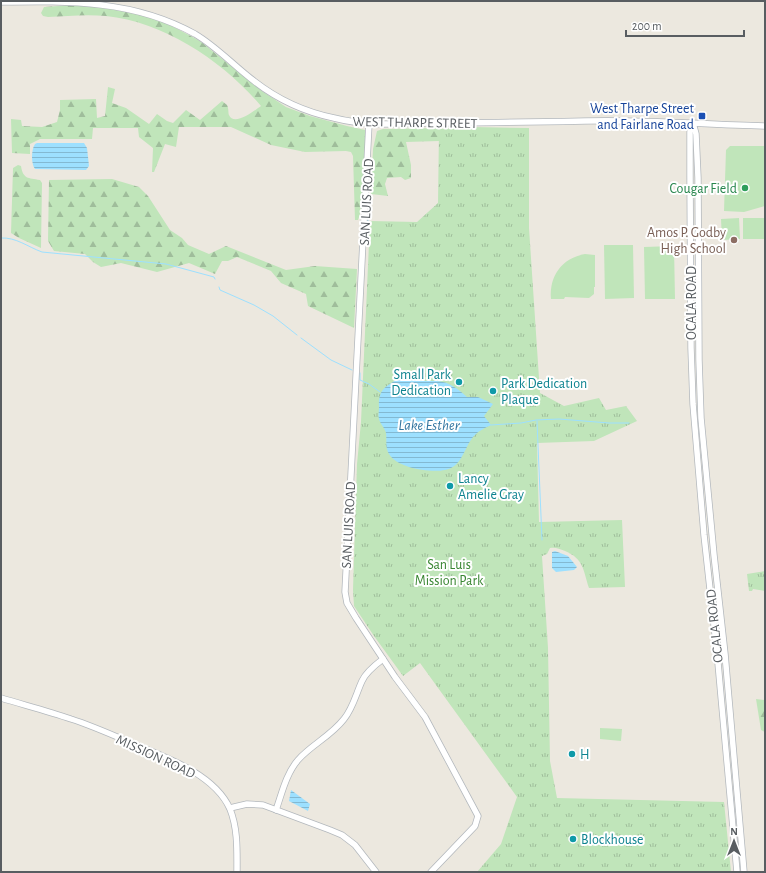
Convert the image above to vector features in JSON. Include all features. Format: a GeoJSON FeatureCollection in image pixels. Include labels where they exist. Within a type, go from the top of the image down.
{"type":"FeatureCollection","features":[{"type":"Feature","properties":{"kind":"main road","name":"WEST THARPE STREET"},"geometry":{"type":"LineString","coordinates":[[1,2],[110,4],[139,9],[195,34],[216,49],[255,82],[289,103],[322,115],[352,122],[520,123],[587,120],[765,126]]}},
{"type":"Feature","properties":{"kind":"main road","name":"SAN LUIS ROAD"},"geometry":{"type":"LineString","coordinates":[[369,123],[345,592],[348,606],[383,659],[425,717],[478,816],[475,826],[432,872]]}},
{"type":"Feature","properties":{"kind":"main road","name":"OCALA ROAD"},"geometry":{"type":"LineString","coordinates":[[693,124],[696,134],[698,206],[698,347],[700,407],[744,872]]}},
{"type":"Feature","properties":{"kind":"main road","name":"OCALA ROAD"},"geometry":{"type":"LineString","coordinates":[[693,124],[690,132],[691,348],[693,404],[703,524],[717,652],[737,872]]}},
{"type":"Feature","properties":{"kind":"main road"},"geometry":{"type":"LineString","coordinates":[[690,206],[698,206]]}},
{"type":"Feature","properties":{"kind":"main road"},"geometry":{"type":"LineString","coordinates":[[691,338],[698,338]]}},
{"type":"Feature","properties":{"kind":"main road"},"geometry":{"type":"LineString","coordinates":[[691,348],[698,347]]}},
{"type":"Feature","properties":{"kind":"main road"},"geometry":{"type":"LineString","coordinates":[[693,404],[700,407]]}},
{"type":"Feature","properties":{"kind":"main road"},"geometry":{"type":"LineString","coordinates":[[697,454],[704,453]]}},
{"type":"Feature","properties":{"kind":"main road"},"geometry":{"type":"LineString","coordinates":[[698,461],[705,460]]}},
{"type":"Feature","properties":{"kind":"main road"},"geometry":{"type":"LineString","coordinates":[[703,524],[710,524]]}},
{"type":"Feature","properties":{"kind":"main road"},"geometry":{"type":"LineString","coordinates":[[276,810],[287,778],[297,760],[340,724],[351,707],[364,677],[383,659]]}},
{"type":"Feature","properties":{"kind":"main road","name":"MISSION ROAD"},"geometry":{"type":"LineString","coordinates":[[1,698],[79,722],[180,764],[196,773],[213,786],[230,808]]}},
{"type":"Feature","properties":{"kind":"main road"},"geometry":{"type":"LineString","coordinates":[[723,714],[730,714]]}},
{"type":"Feature","properties":{"kind":"main road"},"geometry":{"type":"LineString","coordinates":[[237,872],[236,830],[230,808],[253,804],[263,805],[342,835],[355,845],[376,872]]}},
{"type":"Feature","properties":{"kind":"main road"},"geometry":{"type":"LineString","coordinates":[[734,843],[742,842]]}},
{"type":"Feature","properties":{"kind":"green space"},"geometry":{"type":"Polygon","coordinates":[[[72,5],[106,7],[159,19],[200,41],[262,91],[286,107],[310,116],[365,130],[365,171],[358,220],[355,220],[353,156],[351,152],[305,152],[271,145],[231,127],[179,127],[176,147],[165,144],[154,172],[152,172],[153,148],[139,137],[138,128],[93,128],[92,139],[40,139],[30,144],[30,154],[12,153],[11,119],[21,120],[22,126],[42,127],[57,122],[60,110],[60,100],[96,99],[97,118],[105,116],[108,87],[115,89],[112,103],[126,108],[149,124],[157,114],[173,123],[186,110],[200,120],[222,101],[227,105],[229,115],[235,119],[250,114],[261,106],[229,74],[211,60],[192,47],[150,26],[106,16],[84,15],[48,17],[43,16],[41,13],[44,7],[72,5]]]}},
{"type":"Feature","properties":{"kind":"green space","name":"San Luis Mission Park"},"geometry":{"type":"Polygon","coordinates":[[[473,127],[529,128],[529,228],[540,393],[564,406],[599,398],[606,410],[626,406],[637,421],[594,441],[537,443],[539,522],[622,520],[625,587],[589,588],[582,566],[571,554],[556,548],[550,548],[547,554],[542,556],[548,648],[550,761],[557,798],[724,802],[731,872],[477,872],[501,844],[517,797],[420,663],[403,676],[354,606],[353,590],[357,464],[361,422],[370,221],[417,222],[438,203],[439,129],[473,127]]]}},
{"type":"Feature","properties":{"kind":"green space"},"geometry":{"type":"Polygon","coordinates":[[[439,128],[439,141],[406,142],[411,165],[411,178],[405,180],[401,177],[387,178],[385,184],[388,196],[371,194],[373,149],[377,131],[383,129],[439,128]]]}},
{"type":"Feature","properties":{"kind":"green space","name":"Cougar Field"},"geometry":{"type":"Polygon","coordinates":[[[730,146],[765,146],[765,206],[744,212],[724,211],[726,150],[730,146]]]}},
{"type":"Feature","properties":{"kind":"green space"},"geometry":{"type":"Polygon","coordinates":[[[18,165],[21,166],[25,176],[40,180],[42,183],[41,248],[11,233],[13,168],[18,165]]]}},
{"type":"Feature","properties":{"kind":"green space"},"geometry":{"type":"Polygon","coordinates":[[[112,179],[139,187],[148,196],[170,230],[182,238],[188,245],[209,254],[226,246],[286,270],[315,266],[357,269],[354,328],[308,306],[306,294],[281,283],[271,271],[237,257],[228,261],[222,261],[215,274],[189,263],[157,272],[121,263],[101,267],[85,254],[54,251],[48,241],[49,180],[112,179]]]}},
{"type":"Feature","properties":{"kind":"green space"},"geometry":{"type":"Polygon","coordinates":[[[739,218],[740,239],[722,240],[721,219],[739,218]]]}},
{"type":"Feature","properties":{"kind":"green space"},"geometry":{"type":"Polygon","coordinates":[[[743,218],[764,218],[764,239],[743,239],[743,218]]]}},
{"type":"Feature","properties":{"kind":"green space"},"geometry":{"type":"Polygon","coordinates":[[[604,245],[633,245],[634,298],[605,299],[604,245]]]}},
{"type":"Feature","properties":{"kind":"green space"},"geometry":{"type":"Polygon","coordinates":[[[674,246],[675,299],[645,299],[644,247],[674,246]]]}},
{"type":"Feature","properties":{"kind":"green space"},"geometry":{"type":"Polygon","coordinates":[[[585,254],[595,255],[594,294],[589,298],[565,297],[564,299],[551,299],[552,283],[559,269],[570,259],[585,254]]]}},
{"type":"Feature","properties":{"kind":"green space"},"geometry":{"type":"Polygon","coordinates":[[[765,571],[765,591],[753,589],[752,591],[749,591],[747,574],[765,571]]]}},
{"type":"Feature","properties":{"kind":"green space"},"geometry":{"type":"Polygon","coordinates":[[[756,699],[765,700],[765,732],[761,730],[756,699]]]}},
{"type":"Feature","properties":{"kind":"green space"},"geometry":{"type":"Polygon","coordinates":[[[600,728],[622,729],[621,741],[600,739],[600,728]]]}},
{"type":"Feature","properties":{"kind":"water"},"geometry":{"type":"Polygon","coordinates":[[[84,143],[87,148],[89,166],[86,170],[35,169],[32,160],[32,153],[35,144],[84,143]]]}},
{"type":"Feature","properties":{"kind":"water","name":"Lake Esther"},"geometry":{"type":"Polygon","coordinates":[[[400,378],[421,381],[437,381],[450,384],[467,397],[478,397],[493,404],[484,416],[491,425],[475,435],[459,461],[451,468],[431,471],[414,468],[399,463],[389,454],[385,429],[380,423],[379,418],[379,401],[384,389],[400,378]]]}},
{"type":"Feature","properties":{"kind":"water"},"geometry":{"type":"Polygon","coordinates":[[[555,551],[568,556],[577,567],[574,570],[556,572],[552,568],[552,552],[555,551]]]}},
{"type":"Feature","properties":{"kind":"water"},"geometry":{"type":"Polygon","coordinates":[[[291,790],[310,804],[308,811],[289,801],[291,790]]]}},
{"type":"Feature","properties":{"kind":"waterway"},"geometry":{"type":"LineString","coordinates":[[367,235],[369,203]]}},
{"type":"Feature","properties":{"kind":"waterway"},"geometry":{"type":"LineString","coordinates":[[1,238],[12,239],[42,252],[166,264],[214,277],[215,279]]}},
{"type":"Feature","properties":{"kind":"waterway"},"geometry":{"type":"LineString","coordinates":[[219,287],[220,290],[254,305],[273,316],[297,335]]}},
{"type":"Feature","properties":{"kind":"waterway"},"geometry":{"type":"LineString","coordinates":[[301,338],[331,360],[352,370]]}},
{"type":"Feature","properties":{"kind":"waterway"},"geometry":{"type":"LineString","coordinates":[[360,373],[360,380],[369,384],[380,392]]}},
{"type":"Feature","properties":{"kind":"waterway"},"geometry":{"type":"LineString","coordinates":[[491,425],[559,419],[629,423]]}},
{"type":"Feature","properties":{"kind":"waterway"},"geometry":{"type":"LineString","coordinates":[[537,421],[542,540]]}},
{"type":"Feature","properties":{"kind":"place","name":"West Tharpe Street and Fairlane Road"},"geometry":{"type":"Point","coordinates":[702,116]}},
{"type":"Feature","properties":{"kind":"place","name":"Cougar Field"},"geometry":{"type":"Point","coordinates":[745,188]}},
{"type":"Feature","properties":{"kind":"place","name":"Amos P. Godby High School"},"geometry":{"type":"Point","coordinates":[734,240]}},
{"type":"Feature","properties":{"kind":"place","name":"Small Park Dedication"},"geometry":{"type":"Point","coordinates":[459,382]}},
{"type":"Feature","properties":{"kind":"place","name":"Park Dedication Plaque"},"geometry":{"type":"Point","coordinates":[493,391]}},
{"type":"Feature","properties":{"kind":"place","name":"Lancy Amelie Gray"},"geometry":{"type":"Point","coordinates":[450,486]}},
{"type":"Feature","properties":{"kind":"place","name":"H"},"geometry":{"type":"Point","coordinates":[572,754]}},
{"type":"Feature","properties":{"kind":"place","name":"Blockhouse"},"geometry":{"type":"Point","coordinates":[573,839]}}]}
